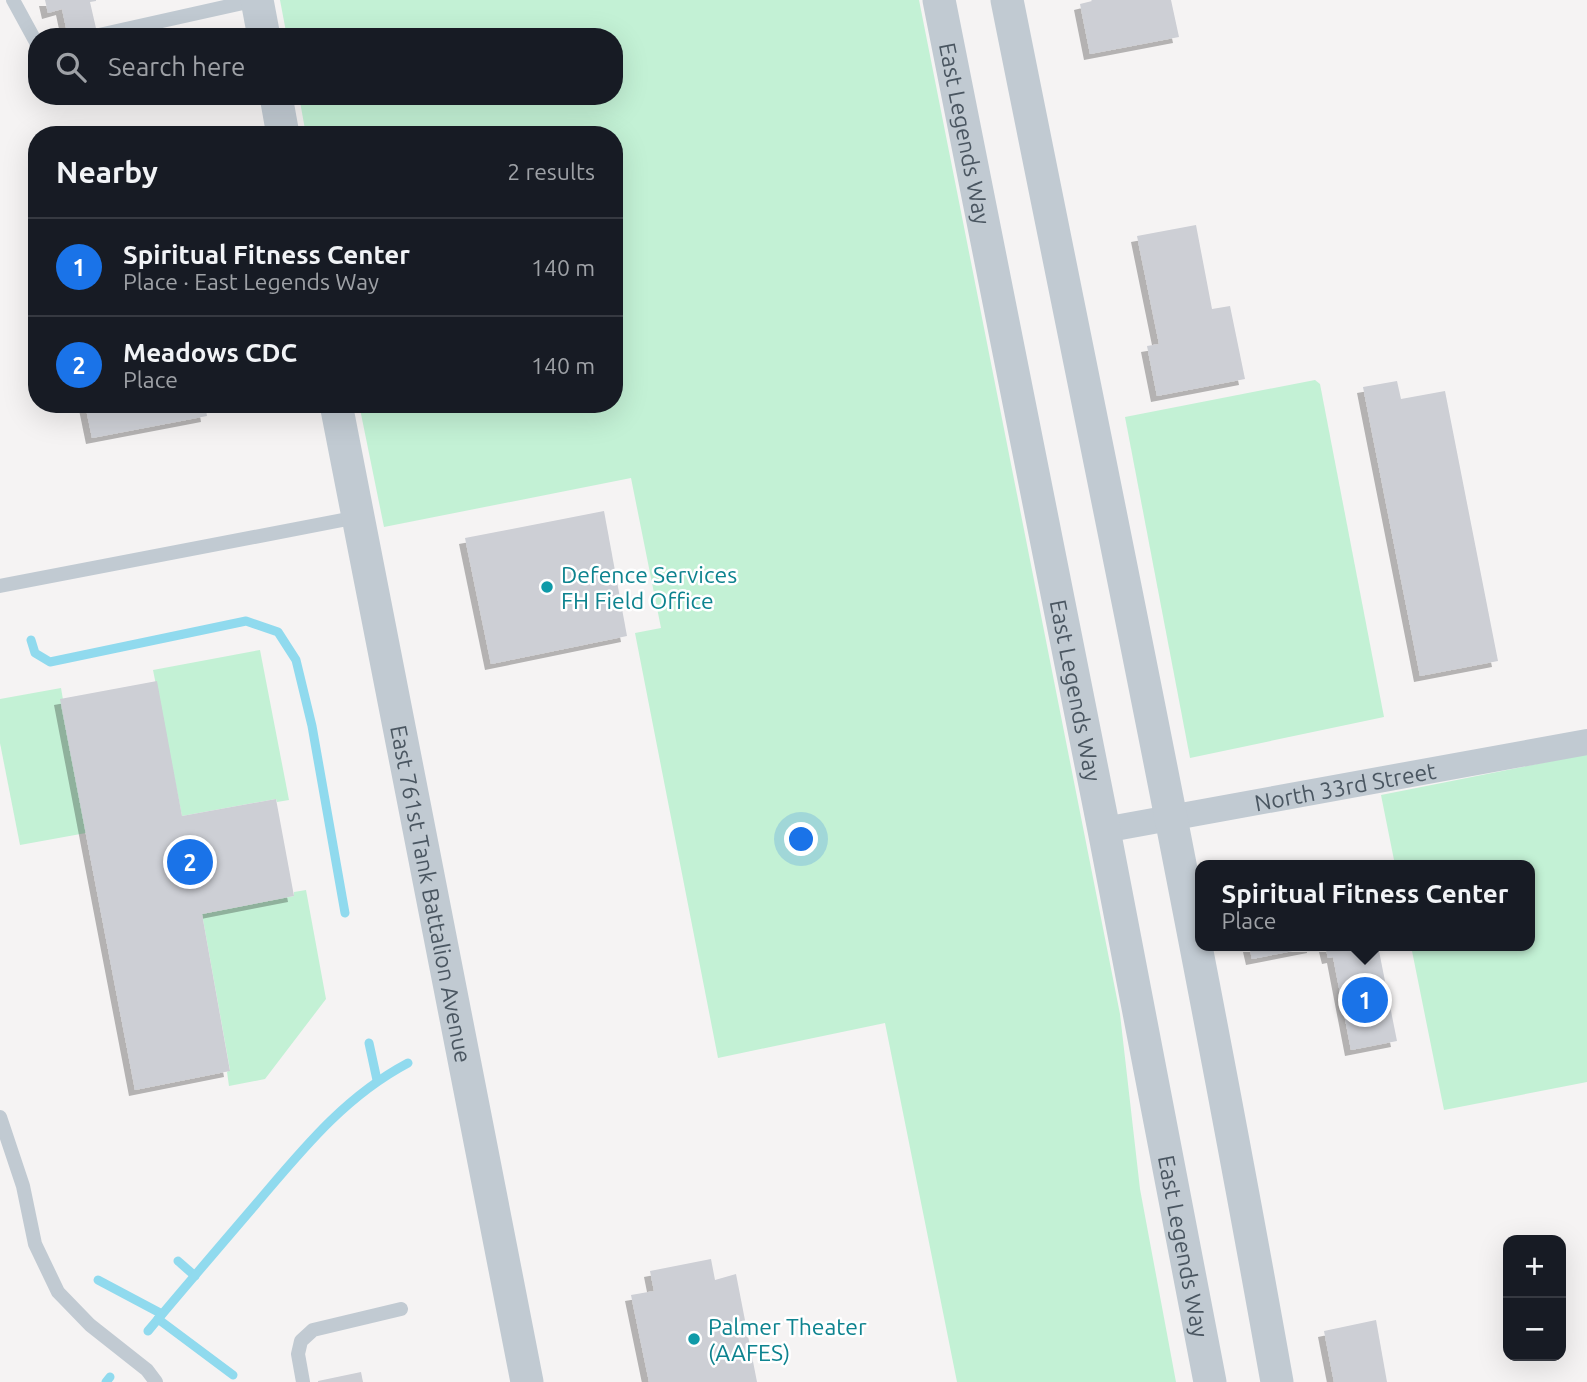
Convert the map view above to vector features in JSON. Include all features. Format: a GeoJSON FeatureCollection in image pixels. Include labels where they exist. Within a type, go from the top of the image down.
{"type":"FeatureCollection","features":[{"type":"Feature","properties":{"kind":"street"},"geometry":{"type":"LineString","coordinates":[[256,0],[262,28]]}},
{"type":"Feature","properties":{"kind":"street","name":"East Legends Way"},"geometry":{"type":"LineString","coordinates":[[939,0],[1104,830],[1210,1382]]}},
{"type":"Feature","properties":{"kind":"street"},"geometry":{"type":"LineString","coordinates":[[1007,0],[1195,942]]}},
{"type":"Feature","properties":{"kind":"street"},"geometry":{"type":"LineString","coordinates":[[278,105],[281,126]]}},
{"type":"Feature","properties":{"kind":"street","name":"East 761st Tank Battalion Avenue"},"geometry":{"type":"LineString","coordinates":[[338,413],[527,1382]]}},
{"type":"Feature","properties":{"kind":"street","name":"North 33rd Street"},"geometry":{"type":"LineString","coordinates":[[1104,830],[1587,742]]}},
{"type":"Feature","properties":{"kind":"street"},"geometry":{"type":"LineString","coordinates":[[1197,951],[1278,1382]]}},
{"type":"Feature","properties":{"kind":"lane"},"geometry":{"type":"LineString","coordinates":[[13,0],[28,28]]}},
{"type":"Feature","properties":{"kind":"lane"},"geometry":{"type":"LineString","coordinates":[[130,28],[256,0]]}},
{"type":"Feature","properties":{"kind":"lane"},"geometry":{"type":"LineString","coordinates":[[0,586],[358,517]]}},
{"type":"Feature","properties":{"kind":"lane"},"geometry":{"type":"LineString","coordinates":[[0,1117],[23,1186],[35,1244],[58,1292],[90,1325],[147,1370],[156,1382]]}},
{"type":"Feature","properties":{"kind":"lane"},"geometry":{"type":"LineString","coordinates":[[303,1382],[298,1353],[301,1341],[313,1330],[401,1309]]}},
{"type":"Feature","properties":{"kind":"green space"},"geometry":{"type":"Polygon","coordinates":[[[280,0],[919,0],[1120,1014],[1140,1189],[1176,1382],[957,1382],[885,1023],[718,1058],[635,633],[661,628],[631,478],[384,527],[361,413],[623,413],[623,126],[304,126],[301,105],[623,105],[623,28],[285,28],[280,0]]]}},
{"type":"Feature","properties":{"kind":"green space"},"geometry":{"type":"Polygon","coordinates":[[[1315,380],[1320,384],[1384,717],[1190,758],[1125,417],[1315,380]]]}},
{"type":"Feature","properties":{"kind":"green space"},"geometry":{"type":"Polygon","coordinates":[[[260,650],[289,800],[277,802],[276,799],[182,816],[153,670],[260,650]]]}},
{"type":"Feature","properties":{"kind":"green space"},"geometry":{"type":"Polygon","coordinates":[[[61,688],[86,833],[20,845],[0,743],[0,699],[61,688]]]}},
{"type":"Feature","properties":{"kind":"green space"},"geometry":{"type":"Polygon","coordinates":[[[1587,754],[1587,1082],[1444,1110],[1412,951],[1535,951],[1535,860],[1394,860],[1381,795],[1587,754]]]}},
{"type":"Feature","properties":{"kind":"green space"},"geometry":{"type":"Polygon","coordinates":[[[306,890],[326,999],[265,1079],[229,1086],[227,1072],[230,1070],[202,914],[294,896],[294,892],[306,890]]]}},
{"type":"Feature","properties":{"kind":"building"},"geometry":{"type":"Polygon","coordinates":[[[45,0],[96,0],[90,2],[96,28],[66,28],[62,9],[48,13],[45,0]]]}},
{"type":"Feature","properties":{"kind":"building"},"geometry":{"type":"Polygon","coordinates":[[[1091,0],[1171,0],[1179,37],[1090,54],[1080,4],[1091,0]]]}},
{"type":"Feature","properties":{"kind":"building"},"geometry":{"type":"Polygon","coordinates":[[[1196,225],[1212,309],[1230,306],[1245,379],[1157,396],[1147,346],[1159,344],[1137,236],[1196,225]]]}},
{"type":"Feature","properties":{"kind":"building"},"geometry":{"type":"Polygon","coordinates":[[[1397,381],[1401,399],[1445,391],[1498,661],[1420,676],[1363,387],[1397,381]]]}},
{"type":"Feature","properties":{"kind":"building"},"geometry":{"type":"Polygon","coordinates":[[[87,413],[206,413],[207,416],[92,438],[87,413]]]}},
{"type":"Feature","properties":{"kind":"building","name":"Defence Services FH Field Office"},"geometry":{"type":"Polygon","coordinates":[[[604,511],[627,636],[491,664],[465,538],[604,511]]]}},
{"type":"Feature","properties":{"kind":"building"},"geometry":{"type":"Polygon","coordinates":[[[157,681],[182,816],[276,799],[294,896],[202,914],[230,1071],[135,1090],[60,699],[157,681]]]}},
{"type":"Feature","properties":{"kind":"building"},"geometry":{"type":"Polygon","coordinates":[[[1250,951],[1293,951],[1252,959],[1250,951]]]}},
{"type":"Feature","properties":{"kind":"building"},"geometry":{"type":"Polygon","coordinates":[[[1326,951],[1379,951],[1397,1041],[1351,1050],[1333,957],[1328,958],[1326,951]]]}},
{"type":"Feature","properties":{"kind":"building","name":"Palmer Theater (AAFES)"},"geometry":{"type":"Polygon","coordinates":[[[711,1259],[715,1280],[736,1274],[757,1382],[649,1382],[631,1295],[654,1291],[650,1271],[711,1259]]]}},
{"type":"Feature","properties":{"kind":"building"},"geometry":{"type":"Polygon","coordinates":[[[1376,1320],[1387,1382],[1334,1382],[1324,1331],[1376,1320]]]}},
{"type":"Feature","properties":{"kind":"building"},"geometry":{"type":"Polygon","coordinates":[[[361,1372],[363,1382],[318,1382],[318,1381],[361,1372]]]}},
{"type":"Feature","properties":{"kind":"waterway"},"geometry":{"type":"LineString","coordinates":[[31,640],[35,653],[50,662],[246,621],[278,632],[296,660],[312,726],[345,913]]}},
{"type":"Feature","properties":{"kind":"waterway"},"geometry":{"type":"LineString","coordinates":[[369,1043],[377,1080]]}},
{"type":"Feature","properties":{"kind":"waterway"},"geometry":{"type":"LineString","coordinates":[[148,1331],[325,1126],[364,1092],[408,1063]]}},
{"type":"Feature","properties":{"kind":"waterway"},"geometry":{"type":"LineString","coordinates":[[178,1261],[195,1276]]}},
{"type":"Feature","properties":{"kind":"waterway"},"geometry":{"type":"LineString","coordinates":[[98,1280],[162,1314]]}},
{"type":"Feature","properties":{"kind":"waterway"},"geometry":{"type":"LineString","coordinates":[[158,1319],[233,1375]]}},
{"type":"Feature","properties":{"kind":"waterway"},"geometry":{"type":"LineString","coordinates":[[106,1382],[110,1377]]}},
{"type":"Feature","properties":{"kind":"place","name":"Defence Services FH Field Office"},"geometry":{"type":"Point","coordinates":[547,587]}},
{"type":"Feature","properties":{"kind":"place","name":"Meadows CDC"},"geometry":{"type":"Point","coordinates":[190,862]}},
{"type":"Feature","properties":{"kind":"place","name":"Spiritual Fitness Center"},"geometry":{"type":"Point","coordinates":[1365,1000]}},
{"type":"Feature","properties":{"kind":"place","name":"Palmer Theater (AAFES)"},"geometry":{"type":"Point","coordinates":[694,1339]}}]}
